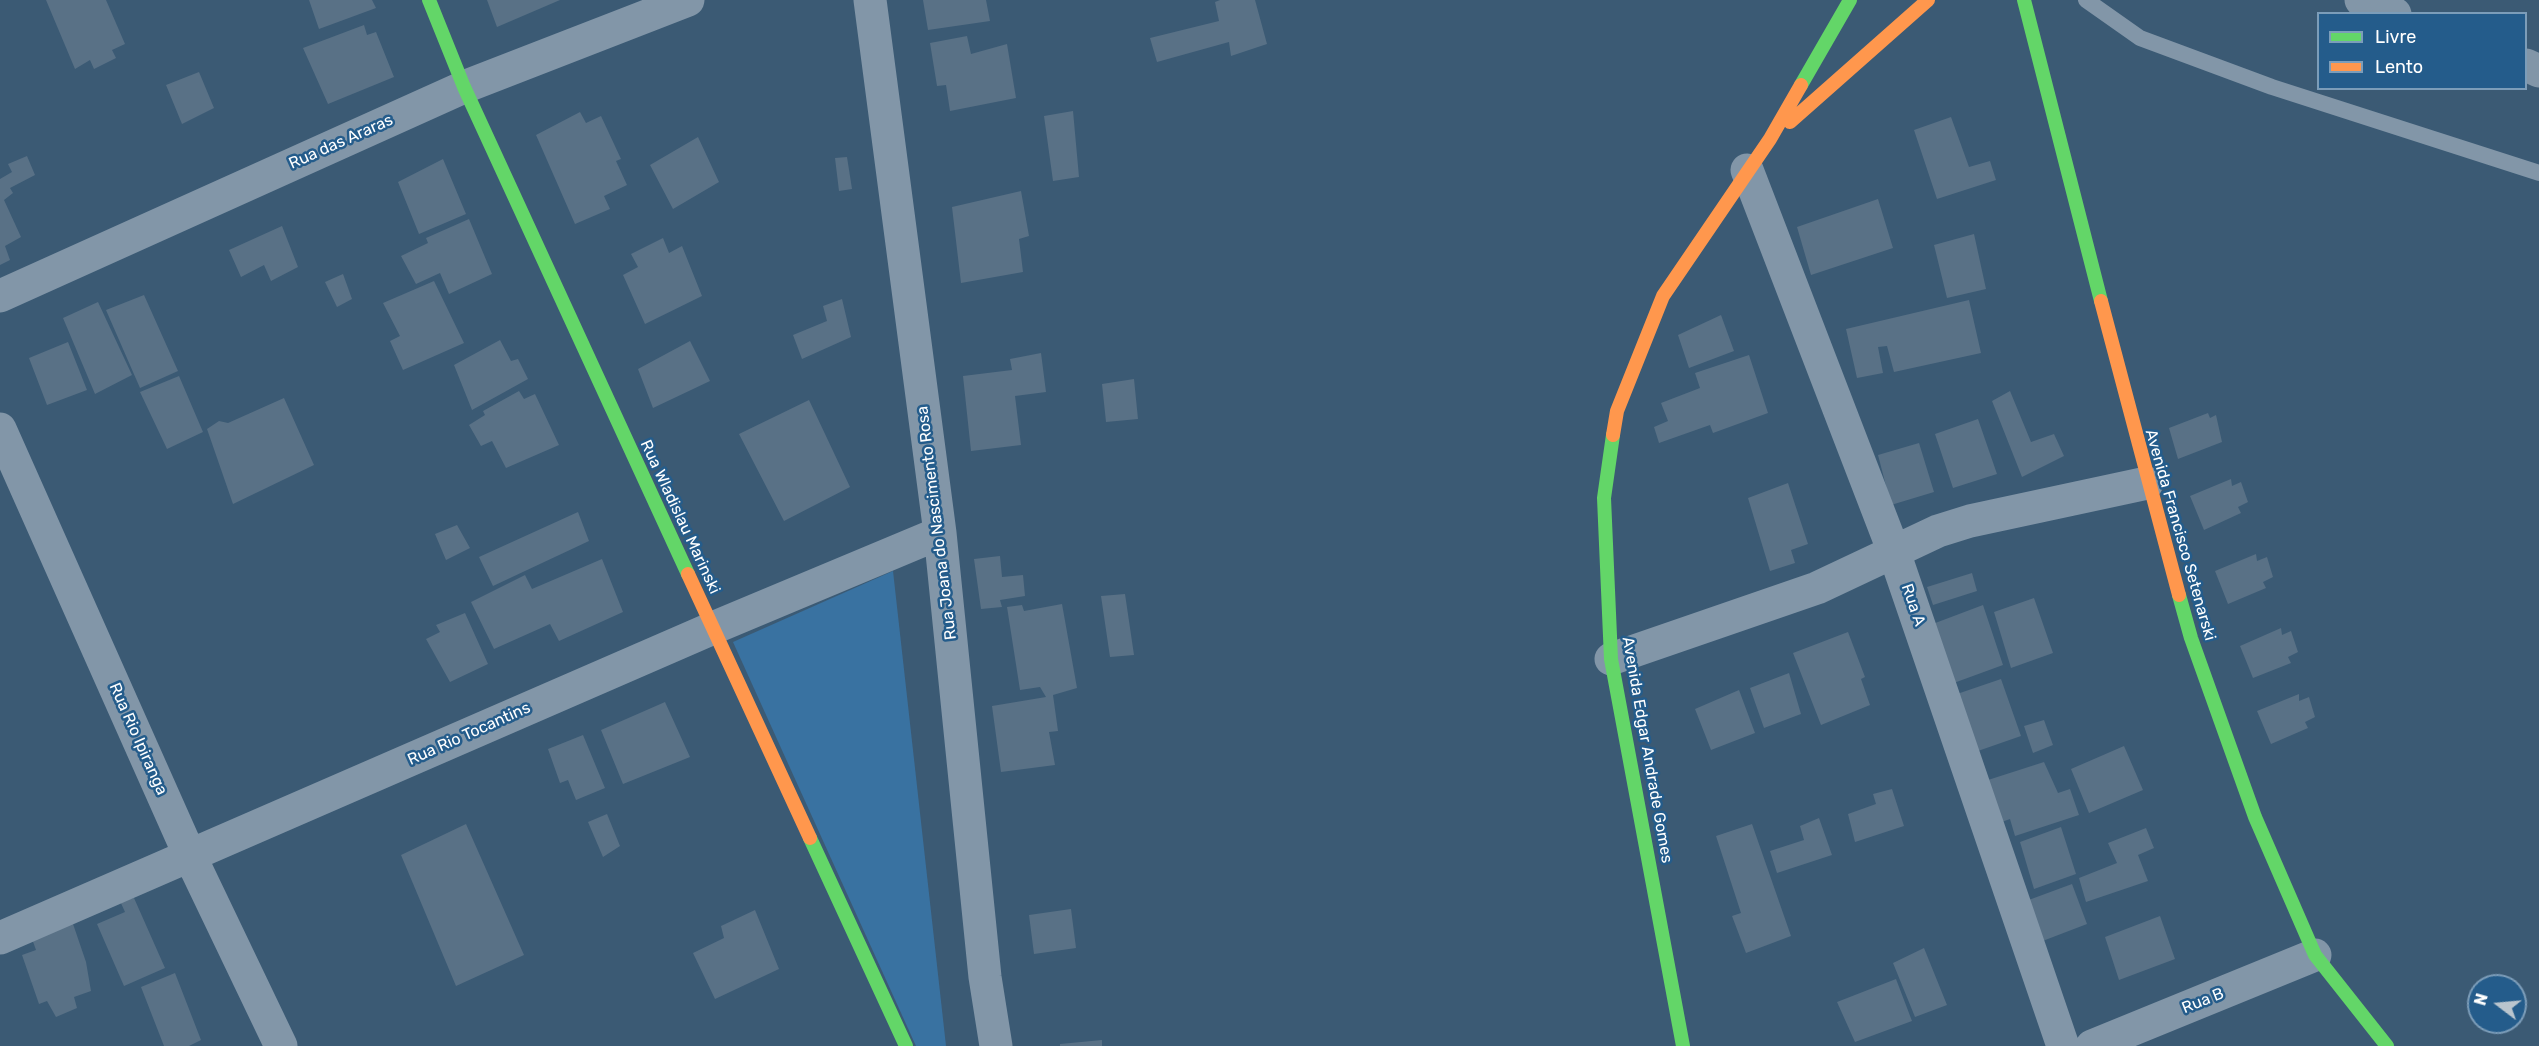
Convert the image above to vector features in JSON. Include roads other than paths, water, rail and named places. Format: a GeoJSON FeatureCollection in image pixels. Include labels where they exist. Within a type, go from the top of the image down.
{"type":"FeatureCollection","features":[{"type":"Feature","properties":{"kind":"street","name":"Rua Wladislau Marinski"},"geometry":{"type":"LineString","coordinates":[[429,0],[464,87],[906,1046]]}},
{"type":"Feature","properties":{"kind":"street","name":"Rua das Araras"},"geometry":{"type":"LineString","coordinates":[[0,296],[464,87],[688,0]]}},
{"type":"Feature","properties":{"kind":"street","name":"Rua Joana do Nascimento Rosa"},"geometry":{"type":"LineString","coordinates":[[870,0],[940,533],[985,977],[996,1046]]}},
{"type":"Feature","properties":{"kind":"street","name":"Avenida Edgar Andrade Gomes"},"geometry":{"type":"LineString","coordinates":[[1683,1046],[1611,658],[1604,498],[1617,411],[1663,296],[1770,139],[1850,0]]}},
{"type":"Feature","properties":{"kind":"street","name":"Avenida Edgar Andrade Gomes"},"geometry":{"type":"LineString","coordinates":[[1770,139],[1929,0]]}},
{"type":"Feature","properties":{"kind":"street","name":"Avenida Francisco Setenarski"},"geometry":{"type":"LineString","coordinates":[[2024,0],[2146,483],[2191,638],[2255,817],[2315,955],[2387,1046]]}},
{"type":"Feature","properties":{"kind":"street"},"geometry":{"type":"LineString","coordinates":[[2361,0],[2390,12]]}},
{"type":"Feature","properties":{"kind":"street","name":"Rua A"},"geometry":{"type":"LineString","coordinates":[[1747,170],[1894,552],[2063,1046]]}},
{"type":"Feature","properties":{"kind":"street","name":"Rua Rio Ipiranga"},"geometry":{"type":"LineString","coordinates":[[0,429],[190,856],[280,1046]]}},
{"type":"Feature","properties":{"kind":"street"},"geometry":{"type":"LineString","coordinates":[[1611,658],[1817,588],[1938,531],[1970,521],[2146,483]]}},
{"type":"Feature","properties":{"kind":"street","name":"Rua Rio Tocantins"},"geometry":{"type":"LineString","coordinates":[[0,938],[713,628],[940,533]]}},
{"type":"Feature","properties":{"kind":"street","name":"Rua B"},"geometry":{"type":"LineString","coordinates":[[2092,1046],[2315,955]]}},
{"type":"Feature","properties":{"kind":"lane"},"geometry":{"type":"LineString","coordinates":[[2086,0],[2140,38],[2272,87],[2539,172]]}}]}
